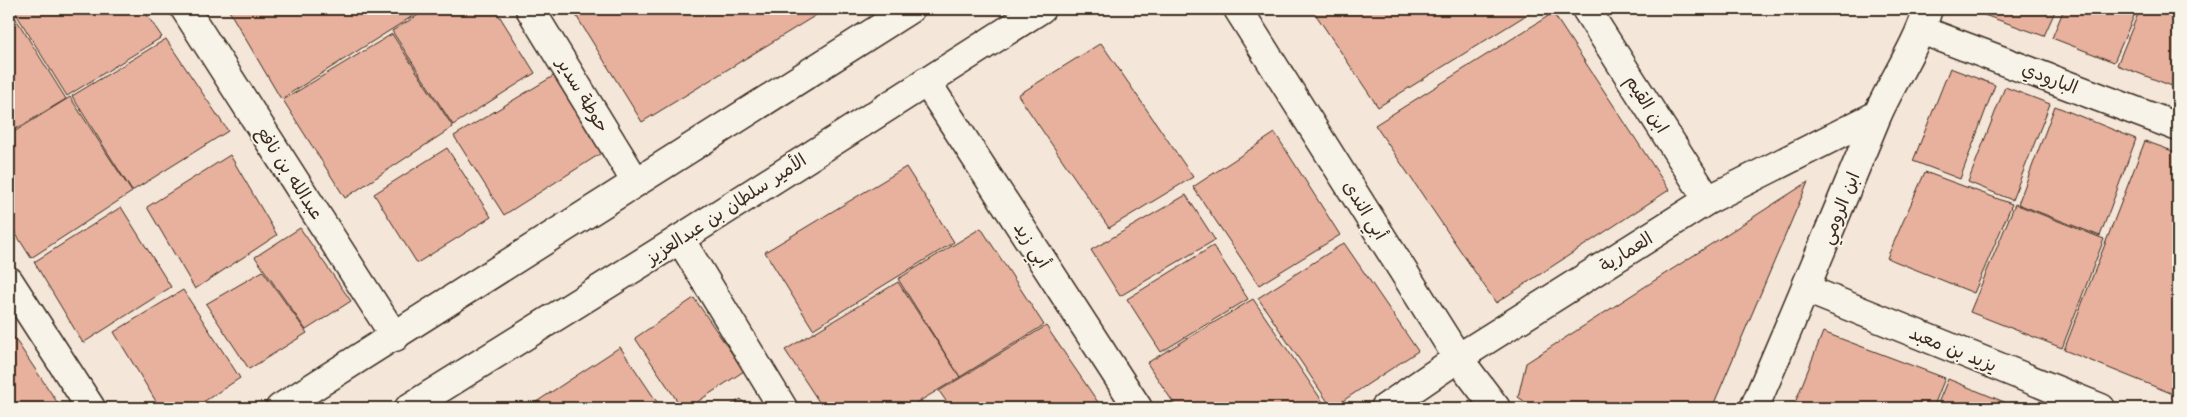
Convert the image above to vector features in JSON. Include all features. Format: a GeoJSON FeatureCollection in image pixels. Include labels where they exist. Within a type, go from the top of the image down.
{"type":"FeatureCollection","features":[{"type":"Feature","properties":{"kind":"street","name":"عبدالله بن نافع"},"geometry":{"type":"LineString","coordinates":[[185,9],[394,337]]}},
{"type":"Feature","properties":{"kind":"street","name":"حوطة سدير"},"geometry":{"type":"LineString","coordinates":[[530,9],[636,182]]}},
{"type":"Feature","properties":{"kind":"street","name":"الأمير سلطان بن عبدالعزيز"},"geometry":{"type":"LineString","coordinates":[[409,408],[438,401],[680,240],[1041,9]]}},
{"type":"Feature","properties":{"kind":"street","name":"أبي الندى"},"geometry":{"type":"LineString","coordinates":[[1238,9],[1458,358],[1496,408]]}},
{"type":"Feature","properties":{"kind":"street","name":"ابن القيم"},"geometry":{"type":"LineString","coordinates":[[1586,9],[1708,200]]}},
{"type":"Feature","properties":{"kind":"street"},"geometry":{"type":"LineString","coordinates":[[280,408],[394,337],[901,11]]}},
{"type":"Feature","properties":{"kind":"street","name":"ابن الرومي"},"geometry":{"type":"LineString","coordinates":[[1754,408],[1806,289],[1877,115],[1925,19]]}},
{"type":"Feature","properties":{"kind":"street","name":"البارودي"},"geometry":{"type":"LineString","coordinates":[[1925,19],[2178,127]]}},
{"type":"Feature","properties":{"kind":"street","name":"أبي زيد"},"geometry":{"type":"LineString","coordinates":[[926,81],[1138,408]]}},
{"type":"Feature","properties":{"kind":"street","name":"العمارية"},"geometry":{"type":"LineString","coordinates":[[1385,408],[1458,358],[1708,200],[1877,115]]}},
{"type":"Feature","properties":{"kind":"street"},"geometry":{"type":"LineString","coordinates":[[680,240],[783,408]]}},
{"type":"Feature","properties":{"kind":"street"},"geometry":{"type":"LineString","coordinates":[[9,281],[91,408]]}},
{"type":"Feature","properties":{"kind":"street","name":"يزيد بن معبد"},"geometry":{"type":"LineString","coordinates":[[1806,289],[2101,408]]}},
{"type":"Feature","properties":{"kind":"building"},"geometry":{"type":"Polygon","coordinates":[[[13,9],[143,9],[162,37],[67,96],[13,9]]]}},
{"type":"Feature","properties":{"kind":"building"},"geometry":{"type":"Polygon","coordinates":[[[228,9],[424,9],[281,99],[228,9]]]}},
{"type":"Feature","properties":{"kind":"building"},"geometry":{"type":"Polygon","coordinates":[[[428,9],[495,9],[535,73],[453,125],[392,31],[428,9]]]}},
{"type":"Feature","properties":{"kind":"building"},"geometry":{"type":"Polygon","coordinates":[[[572,9],[826,9],[642,122],[572,9]]]}},
{"type":"Feature","properties":{"kind":"building"},"geometry":{"type":"Polygon","coordinates":[[[1312,9],[1536,9],[1378,107],[1312,9]]]}},
{"type":"Feature","properties":{"kind":"building"},"geometry":{"type":"Polygon","coordinates":[[[1967,9],[2056,9],[2044,36],[1967,9]]]}},
{"type":"Feature","properties":{"kind":"building"},"geometry":{"type":"Polygon","coordinates":[[[2064,9],[2137,9],[2114,62],[2052,38],[2064,9]]]}},
{"type":"Feature","properties":{"kind":"building"},"geometry":{"type":"Polygon","coordinates":[[[2140,9],[2178,9],[2178,71],[2172,86],[2117,65],[2140,9]]]}},
{"type":"Feature","properties":{"kind":"building"},"geometry":{"type":"Polygon","coordinates":[[[1553,13],[1669,190],[1496,303],[1375,125],[1553,13]]]}},
{"type":"Feature","properties":{"kind":"building"},"geometry":{"type":"Polygon","coordinates":[[[13,14],[66,99],[9,133],[9,17],[13,14]]]}},
{"type":"Feature","properties":{"kind":"building"},"geometry":{"type":"Polygon","coordinates":[[[392,34],[453,127],[345,198],[283,100],[392,34]]]}},
{"type":"Feature","properties":{"kind":"building"},"geometry":{"type":"Polygon","coordinates":[[[166,39],[228,131],[132,191],[72,96],[166,39]]]}},
{"type":"Feature","properties":{"kind":"building"},"geometry":{"type":"Polygon","coordinates":[[[1101,43],[1193,177],[1109,228],[1018,95],[1101,43]]]}},
{"type":"Feature","properties":{"kind":"building"},"geometry":{"type":"Polygon","coordinates":[[[1950,68],[1995,85],[1960,179],[1913,161],[1950,68]]]}},
{"type":"Feature","properties":{"kind":"building"},"geometry":{"type":"Polygon","coordinates":[[[555,75],[603,152],[504,215],[454,136],[555,75]]]}},
{"type":"Feature","properties":{"kind":"building"},"geometry":{"type":"Polygon","coordinates":[[[2178,77],[2178,90],[2173,88],[2178,77]]]}},
{"type":"Feature","properties":{"kind":"building"},"geometry":{"type":"Polygon","coordinates":[[[2005,87],[2050,104],[2012,200],[1968,182],[2005,87]]]}},
{"type":"Feature","properties":{"kind":"building"},"geometry":{"type":"Polygon","coordinates":[[[70,97],[132,192],[31,258],[9,223],[9,135],[70,97]]]}},
{"type":"Feature","properties":{"kind":"building"},"geometry":{"type":"Polygon","coordinates":[[[2055,106],[2136,139],[2100,236],[2018,204],[2055,106]]]}},
{"type":"Feature","properties":{"kind":"building"},"geometry":{"type":"Polygon","coordinates":[[[1275,133],[1340,235],[1259,285],[1193,187],[1275,133]]]}},
{"type":"Feature","properties":{"kind":"building"},"geometry":{"type":"Polygon","coordinates":[[[2145,141],[2178,153],[2178,396],[2064,350],[2145,141]]]}},
{"type":"Feature","properties":{"kind":"building"},"geometry":{"type":"Polygon","coordinates":[[[447,148],[491,217],[417,263],[374,194],[447,148]]]}},
{"type":"Feature","properties":{"kind":"building"},"geometry":{"type":"Polygon","coordinates":[[[230,155],[277,235],[195,289],[147,207],[230,155]]]}},
{"type":"Feature","properties":{"kind":"building"},"geometry":{"type":"Polygon","coordinates":[[[906,167],[954,242],[813,329],[765,252],[906,167]]]}},
{"type":"Feature","properties":{"kind":"building"},"geometry":{"type":"Polygon","coordinates":[[[1925,172],[2012,204],[1974,293],[1887,258],[1925,172]]]}},
{"type":"Feature","properties":{"kind":"building"},"geometry":{"type":"Polygon","coordinates":[[[1808,182],[1712,408],[1534,408],[1518,397],[1526,363],[1808,182]]]}},
{"type":"Feature","properties":{"kind":"building"},"geometry":{"type":"Polygon","coordinates":[[[1186,195],[1215,240],[1120,296],[1091,250],[1186,195]]]}},
{"type":"Feature","properties":{"kind":"building"},"geometry":{"type":"Polygon","coordinates":[[[2015,204],[2104,239],[2062,348],[1970,312],[2015,204]]]}},
{"type":"Feature","properties":{"kind":"building"},"geometry":{"type":"Polygon","coordinates":[[[121,207],[171,287],[83,343],[34,262],[121,207]]]}},
{"type":"Feature","properties":{"kind":"building"},"geometry":{"type":"Polygon","coordinates":[[[300,228],[351,301],[306,330],[255,257],[300,228]]]}},
{"type":"Feature","properties":{"kind":"building"},"geometry":{"type":"Polygon","coordinates":[[[981,228],[1044,325],[960,377],[898,279],[981,228]]]}},
{"type":"Feature","properties":{"kind":"building"},"geometry":{"type":"Polygon","coordinates":[[[1344,243],[1418,351],[1332,408],[1258,298],[1344,243]]]}},
{"type":"Feature","properties":{"kind":"building"},"geometry":{"type":"Polygon","coordinates":[[[1213,246],[1248,299],[1161,352],[1127,299],[1213,246]]]}},
{"type":"Feature","properties":{"kind":"building"},"geometry":{"type":"Polygon","coordinates":[[[263,271],[307,333],[249,369],[206,304],[263,271]]]}},
{"type":"Feature","properties":{"kind":"building"},"geometry":{"type":"Polygon","coordinates":[[[898,282],[960,377],[908,408],[823,408],[785,350],[898,282]]]}},
{"type":"Feature","properties":{"kind":"building"},"geometry":{"type":"Polygon","coordinates":[[[183,290],[240,378],[194,408],[160,408],[114,332],[183,290]]]}},
{"type":"Feature","properties":{"kind":"building"},"geometry":{"type":"Polygon","coordinates":[[[694,298],[744,371],[688,408],[682,408],[635,338],[694,298]]]}},
{"type":"Feature","properties":{"kind":"building"},"geometry":{"type":"Polygon","coordinates":[[[1253,299],[1327,408],[1177,408],[1147,363],[1253,299]]]}},
{"type":"Feature","properties":{"kind":"building"},"geometry":{"type":"Polygon","coordinates":[[[1046,326],[1102,408],[951,408],[939,391],[1046,326]]]}},
{"type":"Feature","properties":{"kind":"building"},"geometry":{"type":"Polygon","coordinates":[[[9,330],[61,408],[9,408],[9,330]]]}},
{"type":"Feature","properties":{"kind":"building"},"geometry":{"type":"Polygon","coordinates":[[[1823,332],[1945,378],[1933,408],[1793,408],[1823,332]]]}},
{"type":"Feature","properties":{"kind":"building"},"geometry":{"type":"Polygon","coordinates":[[[620,347],[661,408],[527,408],[620,347]]]}},
{"type":"Feature","properties":{"kind":"building"},"geometry":{"type":"Polygon","coordinates":[[[1948,379],[2019,408],[1936,408],[1948,379]]]}},
{"type":"Feature","properties":{"kind":"building"},"geometry":{"type":"Polygon","coordinates":[[[741,399],[747,408],[726,408],[741,399]]]}}]}
